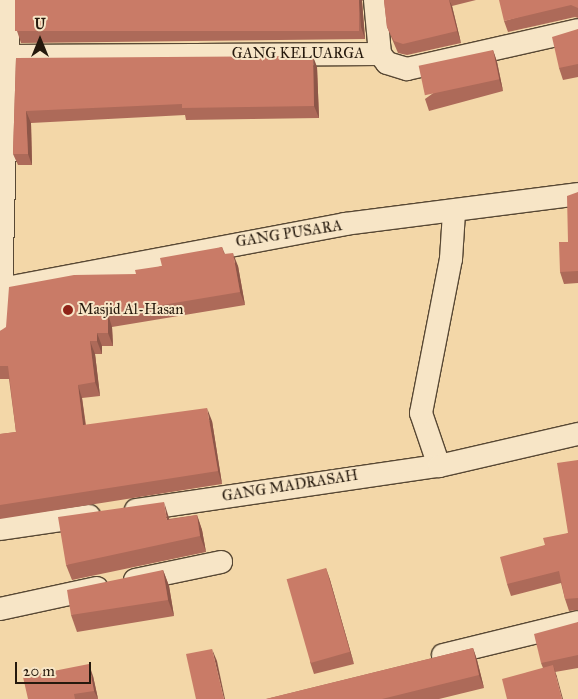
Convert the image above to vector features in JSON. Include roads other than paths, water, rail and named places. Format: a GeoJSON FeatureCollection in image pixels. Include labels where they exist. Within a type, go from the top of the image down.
{"type":"FeatureCollection","features":[{"type":"Feature","properties":{"kind":"street"},"geometry":{"type":"LineString","coordinates":[[0,333],[3,160],[9,0]]}},
{"type":"Feature","properties":{"kind":"street"},"geometry":{"type":"LineString","coordinates":[[375,0],[380,54]]}},
{"type":"Feature","properties":{"kind":"street","name":"GANG KELUARGA"},"geometry":{"type":"LineString","coordinates":[[8,56],[380,54],[387,63],[407,69],[578,30]]}},
{"type":"Feature","properties":{"kind":"street","name":"GANG PUSARA"},"geometry":{"type":"LineString","coordinates":[[2,290],[217,246],[578,194]]}},
{"type":"Feature","properties":{"kind":"street"},"geometry":{"type":"LineString","coordinates":[[439,466],[421,413],[451,259],[454,212]]}},
{"type":"Feature","properties":{"kind":"street","name":"GANG MADRASAH"},"geometry":{"type":"LineString","coordinates":[[0,529],[439,466],[578,434]]}},
{"type":"Feature","properties":{"kind":"street"},"geometry":{"type":"LineString","coordinates":[[0,609],[221,562]]}},
{"type":"Feature","properties":{"kind":"street"},"geometry":{"type":"LineString","coordinates":[[418,662],[578,622]]}},
{"type":"Feature","properties":{"kind":"place","name":"Masjid Al-Hasan"},"geometry":{"type":"Point","coordinates":[68,310]}}]}
